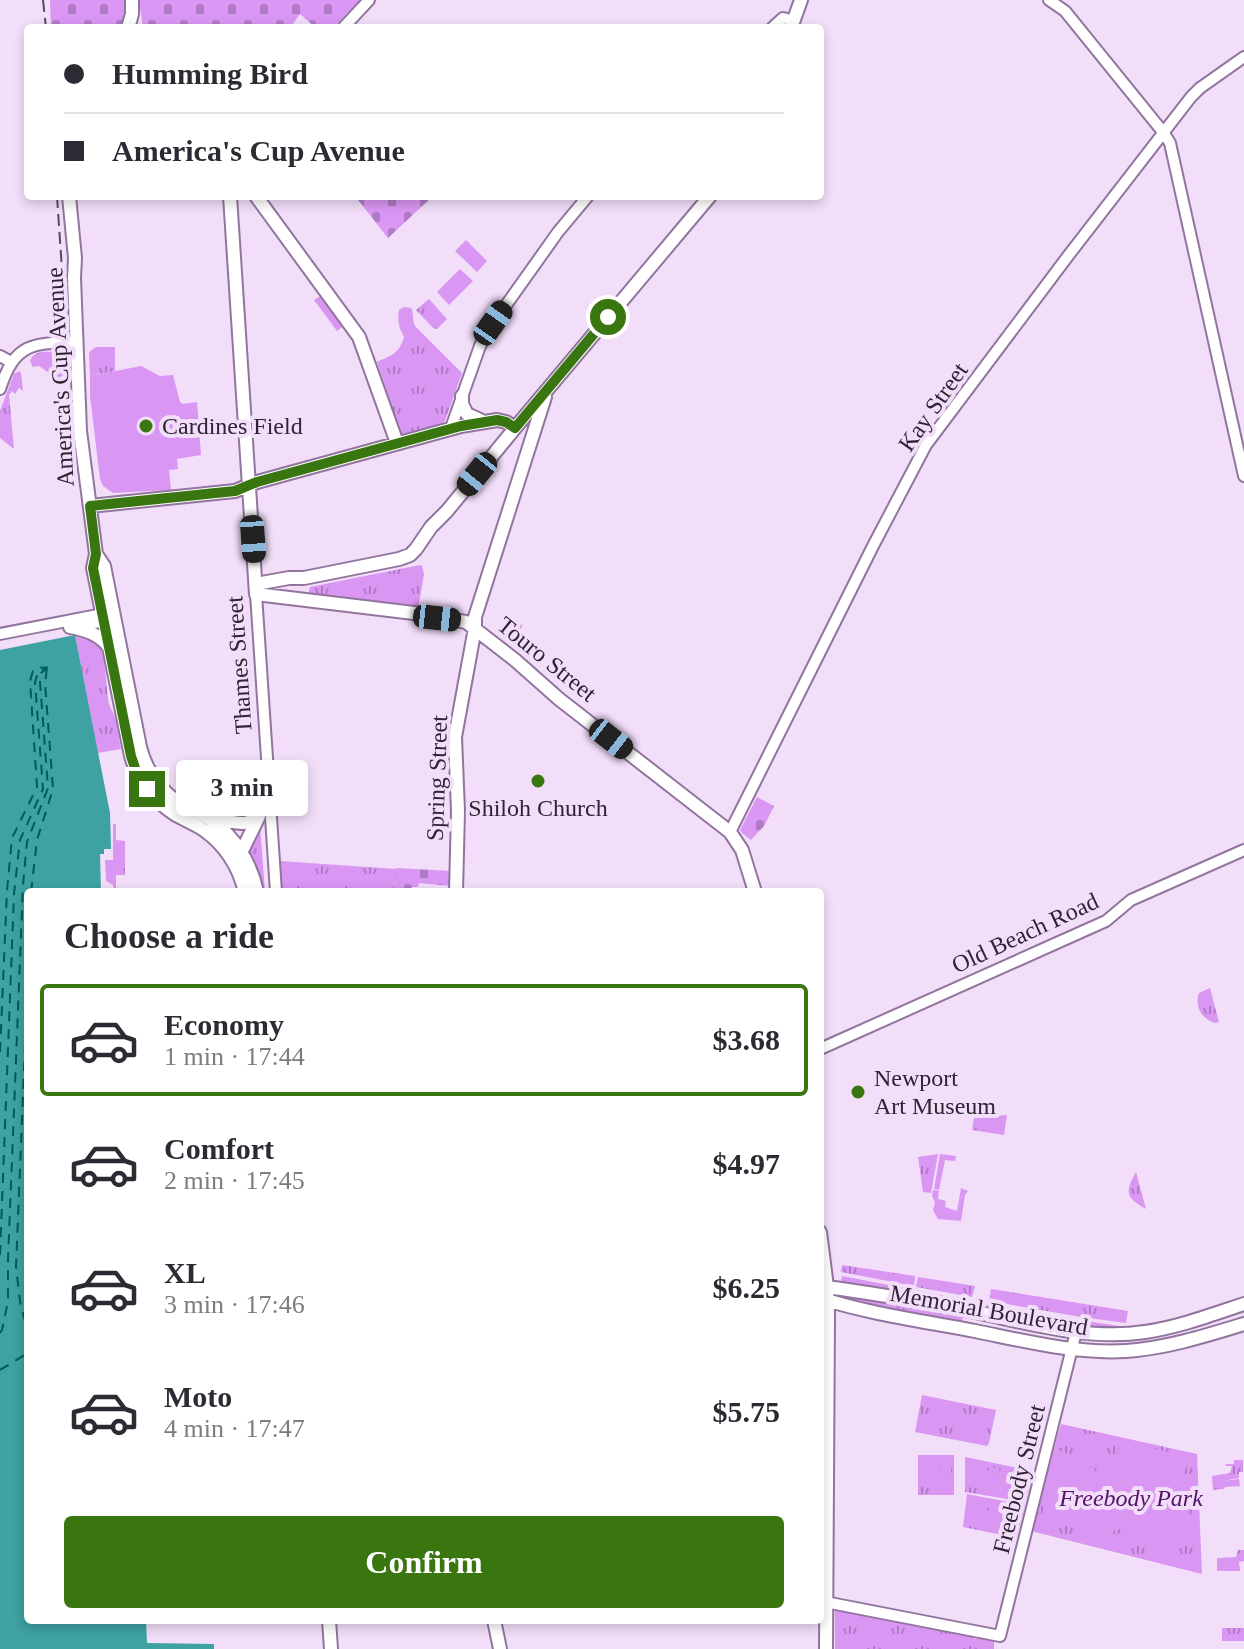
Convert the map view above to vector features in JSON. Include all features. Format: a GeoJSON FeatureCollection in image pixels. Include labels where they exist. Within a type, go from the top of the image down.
{"type":"FeatureCollection","features":[{"type":"Feature","properties":{"kind":"main road"},"geometry":{"type":"LineString","coordinates":[[129,24],[132,0]]}},
{"type":"Feature","properties":{"kind":"main road"},"geometry":{"type":"LineString","coordinates":[[792,24],[801,0]]}},
{"type":"Feature","properties":{"kind":"main road","name":"America's Cup Avenue"},"geometry":{"type":"LineString","coordinates":[[69,200],[75,258],[80,431],[96,554],[93,568],[143,757],[155,780],[176,801],[218,826],[241,853],[256,888]]}},
{"type":"Feature","properties":{"kind":"main road","name":"Thames Street"},"geometry":{"type":"LineString","coordinates":[[230,200],[256,589]]}},
{"type":"Feature","properties":{"kind":"main road"},"geometry":{"type":"LineString","coordinates":[[259,200],[359,337],[397,443]]}},
{"type":"Feature","properties":{"kind":"main road"},"geometry":{"type":"LineString","coordinates":[[256,589],[291,577],[304,578],[407,556],[416,549],[437,520],[707,200]]}},
{"type":"Feature","properties":{"kind":"main road","name":"Spring Street"},"geometry":{"type":"LineString","coordinates":[[456,888],[458,811],[455,737],[475,616],[547,390]]}},
{"type":"Feature","properties":{"kind":"main road"},"geometry":{"type":"LineString","coordinates":[[462,396],[467,414],[476,420],[500,421],[515,428]]}},
{"type":"Feature","properties":{"kind":"main road"},"geometry":{"type":"LineString","coordinates":[[90,506],[230,492],[451,428],[486,421]]}},
{"type":"Feature","properties":{"kind":"main road"},"geometry":{"type":"LineString","coordinates":[[301,599],[296,589],[304,578]]}},
{"type":"Feature","properties":{"kind":"main road","name":"Touro Street"},"geometry":{"type":"LineString","coordinates":[[256,589],[301,599],[466,622],[730,832]]}},
{"type":"Feature","properties":{"kind":"main road","name":"America's Cup Avenue"},"geometry":{"type":"LineString","coordinates":[[108,617],[109,647],[131,756],[140,779],[165,807],[218,842],[238,870],[244,888]]}},
{"type":"Feature","properties":{"kind":"main road"},"geometry":{"type":"LineString","coordinates":[[70,627],[94,634],[109,647]]}},
{"type":"Feature","properties":{"kind":"main road"},"geometry":{"type":"LineString","coordinates":[[238,870],[238,859],[268,792]]}},
{"type":"Feature","properties":{"kind":"main road"},"geometry":{"type":"LineString","coordinates":[[176,801],[236,824],[251,820],[262,810]]}},
{"type":"Feature","properties":{"kind":"main road"},"geometry":{"type":"LineString","coordinates":[[730,832],[742,850],[754,888]]}},
{"type":"Feature","properties":{"kind":"main road","name":"Memorial Boulevard"},"geometry":{"type":"LineString","coordinates":[[824,1293],[968,1311],[1076,1332],[1118,1334],[1145,1332],[1244,1304]]}},
{"type":"Feature","properties":{"kind":"main road","name":"Memorial Boulevard"},"geometry":{"type":"LineString","coordinates":[[824,1293],[906,1318],[1072,1349],[1107,1352],[1161,1347],[1244,1324]]}},
{"type":"Feature","properties":{"kind":"main road"},"geometry":{"type":"LineString","coordinates":[[824,1330],[828,1478],[824,1577]]}},
{"type":"Feature","properties":{"kind":"main road"},"geometry":{"type":"LineString","coordinates":[[824,1618],[826,1649]]}},
{"type":"Feature","properties":{"kind":"main road"},"geometry":{"type":"LineString","coordinates":[[329,1624],[331,1649]]}},
{"type":"Feature","properties":{"kind":"main road"},"geometry":{"type":"LineString","coordinates":[[495,1624],[500,1649]]}},
{"type":"Feature","properties":{"kind":"street"},"geometry":{"type":"LineString","coordinates":[[347,24],[369,0]]}},
{"type":"Feature","properties":{"kind":"street"},"geometry":{"type":"LineString","coordinates":[[1049,0],[1065,11],[1170,143],[1244,476]]}},
{"type":"Feature","properties":{"kind":"street","name":"Kay Street"},"geometry":{"type":"LineString","coordinates":[[730,832],[926,445],[1163,132],[1200,88],[1244,57]]}},
{"type":"Feature","properties":{"kind":"street"},"geometry":{"type":"LineString","coordinates":[[451,428],[480,346],[492,325],[585,200]]}},
{"type":"Feature","properties":{"kind":"street"},"geometry":{"type":"LineString","coordinates":[[0,389],[11,362],[21,351],[32,346],[77,342]]}},
{"type":"Feature","properties":{"kind":"street"},"geometry":{"type":"LineString","coordinates":[[0,356],[11,362]]}},
{"type":"Feature","properties":{"kind":"street","name":"Thames Street"},"geometry":{"type":"LineString","coordinates":[[256,589],[276,888]]}},
{"type":"Feature","properties":{"kind":"street"},"geometry":{"type":"LineString","coordinates":[[0,634],[108,617]]}},
{"type":"Feature","properties":{"kind":"street"},"geometry":{"type":"LineString","coordinates":[[52,624],[70,627],[108,617]]}},
{"type":"Feature","properties":{"kind":"street","name":"Old Beach Road"},"geometry":{"type":"LineString","coordinates":[[824,1047],[1106,921],[1131,900],[1244,850]]}},
{"type":"Feature","properties":{"kind":"street","name":"Freebody Street"},"geometry":{"type":"LineString","coordinates":[[824,1602],[1000,1636],[1076,1332]]}},
{"type":"Feature","properties":{"kind":"green space"},"geometry":{"type":"Polygon","coordinates":[[[50,0],[127,0],[121,24],[51,24],[50,0]]]}},
{"type":"Feature","properties":{"kind":"green space"},"geometry":{"type":"Polygon","coordinates":[[[139,0],[360,0],[337,24],[311,24],[300,14],[293,24],[142,24],[139,0]]]}},
{"type":"Feature","properties":{"kind":"green space"},"geometry":{"type":"Polygon","coordinates":[[[358,200],[429,200],[388,238],[358,200]]]}},
{"type":"Feature","properties":{"kind":"green space"},"geometry":{"type":"Polygon","coordinates":[[[466,240],[487,261],[477,272],[455,251],[466,240]]]}},
{"type":"Feature","properties":{"kind":"green space"},"geometry":{"type":"Polygon","coordinates":[[[460,269],[473,281],[449,305],[437,292],[460,269]]]}},
{"type":"Feature","properties":{"kind":"green space"},"geometry":{"type":"Polygon","coordinates":[[[322,295],[345,325],[337,331],[314,300],[322,295]]]}},
{"type":"Feature","properties":{"kind":"green space"},"geometry":{"type":"Polygon","coordinates":[[[429,299],[447,319],[437,329],[416,310],[429,299]]]}},
{"type":"Feature","properties":{"kind":"green space"},"geometry":{"type":"Polygon","coordinates":[[[404,307],[411,308],[415,326],[462,373],[445,421],[402,437],[377,362],[394,353],[402,343],[404,337],[398,314],[404,307]]]}},
{"type":"Feature","properties":{"kind":"green space"},"geometry":{"type":"Polygon","coordinates":[[[96,347],[115,347],[115,371],[90,376],[89,352],[96,347]]]}},
{"type":"Feature","properties":{"kind":"green space"},"geometry":{"type":"Polygon","coordinates":[[[37,353],[61,353],[64,360],[63,375],[58,379],[39,366],[33,367],[30,361],[37,353]]]}},
{"type":"Feature","properties":{"kind":"green space","name":"Cardines Field"},"geometry":{"type":"Polygon","coordinates":[[[141,366],[160,376],[173,375],[180,402],[197,402],[201,455],[177,459],[178,469],[169,470],[171,490],[113,493],[103,486],[100,479],[90,376],[141,366]]]}},
{"type":"Feature","properties":{"kind":"green space"},"geometry":{"type":"Polygon","coordinates":[[[19,371],[23,391],[19,388],[15,394],[12,391],[9,395],[14,449],[0,438],[0,411],[14,374],[19,371]]]}},
{"type":"Feature","properties":{"kind":"green space"},"geometry":{"type":"Polygon","coordinates":[[[420,565],[424,574],[418,610],[308,594],[310,587],[420,565]]]}},
{"type":"Feature","properties":{"kind":"green space"},"geometry":{"type":"Polygon","coordinates":[[[511,620],[522,624],[522,627],[514,641],[508,643],[501,635],[511,620]]]}},
{"type":"Feature","properties":{"kind":"green space"},"geometry":{"type":"Polygon","coordinates":[[[75,635],[87,636],[95,641],[100,650],[121,749],[98,753],[75,635]]]}},
{"type":"Feature","properties":{"kind":"green space"},"geometry":{"type":"Polygon","coordinates":[[[757,797],[774,806],[764,826],[751,840],[740,830],[757,797]]]}},
{"type":"Feature","properties":{"kind":"green space"},"geometry":{"type":"Polygon","coordinates":[[[113,824],[116,824],[116,840],[125,841],[125,875],[116,875],[116,888],[106,881],[105,860],[113,860],[113,824]]]}},
{"type":"Feature","properties":{"kind":"green space"},"geometry":{"type":"Polygon","coordinates":[[[260,825],[265,888],[260,888],[245,850],[260,825]]]}},
{"type":"Feature","properties":{"kind":"green space"},"geometry":{"type":"Polygon","coordinates":[[[280,861],[396,869],[394,888],[282,888],[280,861]]]}},
{"type":"Feature","properties":{"kind":"green space"},"geometry":{"type":"Polygon","coordinates":[[[396,868],[451,871],[451,886],[419,883],[418,887],[394,888],[396,868]]]}},
{"type":"Feature","properties":{"kind":"green space"},"geometry":{"type":"Polygon","coordinates":[[[1210,988],[1219,1022],[1215,1023],[1198,1007],[1199,993],[1210,988]]]}},
{"type":"Feature","properties":{"kind":"green space"},"geometry":{"type":"Polygon","coordinates":[[[1007,1115],[1004,1135],[972,1130],[974,1118],[1007,1115]]]}},
{"type":"Feature","properties":{"kind":"green space"},"geometry":{"type":"Polygon","coordinates":[[[938,1154],[931,1193],[923,1192],[918,1157],[938,1154]]]}},
{"type":"Feature","properties":{"kind":"green space"},"geometry":{"type":"Polygon","coordinates":[[[940,1154],[956,1156],[955,1161],[945,1160],[939,1190],[934,1189],[940,1154]]]}},
{"type":"Feature","properties":{"kind":"green space"},"geometry":{"type":"Polygon","coordinates":[[[1136,1172],[1146,1209],[1129,1194],[1136,1172]]]}},
{"type":"Feature","properties":{"kind":"green space"},"geometry":{"type":"Polygon","coordinates":[[[961,1188],[968,1191],[961,1221],[938,1219],[933,1210],[933,1190],[939,1191],[938,1199],[946,1201],[945,1207],[957,1211],[961,1188]]]}},
{"type":"Feature","properties":{"kind":"green space"},"geometry":{"type":"Polygon","coordinates":[[[842,1265],[915,1276],[914,1286],[841,1272],[842,1265]]]}},
{"type":"Feature","properties":{"kind":"green space"},"geometry":{"type":"Polygon","coordinates":[[[842,1276],[972,1301],[970,1306],[841,1282],[842,1276]]]}},
{"type":"Feature","properties":{"kind":"green space"},"geometry":{"type":"Polygon","coordinates":[[[918,1277],[975,1286],[972,1297],[916,1287],[918,1277]]]}},
{"type":"Feature","properties":{"kind":"green space"},"geometry":{"type":"Polygon","coordinates":[[[991,1289],[1128,1311],[1126,1323],[989,1301],[991,1289]]]}},
{"type":"Feature","properties":{"kind":"green space"},"geometry":{"type":"Polygon","coordinates":[[[846,1295],[964,1316],[960,1324],[845,1300],[846,1295]]]}},
{"type":"Feature","properties":{"kind":"green space"},"geometry":{"type":"Polygon","coordinates":[[[987,1304],[1037,1314],[1036,1319],[986,1309],[987,1304]]]}},
{"type":"Feature","properties":{"kind":"green space"},"geometry":{"type":"Polygon","coordinates":[[[1040,1314],[1126,1329],[1094,1328],[1039,1319],[1040,1314]]]}},
{"type":"Feature","properties":{"kind":"green space"},"geometry":{"type":"Polygon","coordinates":[[[922,1395],[996,1410],[987,1446],[915,1432],[922,1395]]]}},
{"type":"Feature","properties":{"kind":"green space","name":"Freebody Park"},"geometry":{"type":"Polygon","coordinates":[[[1061,1424],[1197,1454],[1202,1574],[1031,1531],[1061,1424]]]}},
{"type":"Feature","properties":{"kind":"green space"},"geometry":{"type":"Polygon","coordinates":[[[1121,1442],[1183,1455],[1187,1463],[1181,1491],[1193,1494],[1181,1543],[1115,1528],[1112,1536],[1047,1521],[1042,1513],[1058,1450],[1079,1458],[1098,1473],[1113,1476],[1121,1442]]]}},
{"type":"Feature","properties":{"kind":"green space"},"geometry":{"type":"Polygon","coordinates":[[[918,1455],[954,1455],[954,1495],[918,1495],[918,1455]]]}},
{"type":"Feature","properties":{"kind":"green space"},"geometry":{"type":"Polygon","coordinates":[[[965,1457],[1033,1471],[1025,1502],[965,1492],[965,1457]]]}},
{"type":"Feature","properties":{"kind":"green space"},"geometry":{"type":"Polygon","coordinates":[[[1234,1460],[1243,1460],[1243,1472],[1239,1472],[1239,1478],[1222,1481],[1239,1479],[1240,1486],[1213,1490],[1212,1476],[1230,1473],[1232,1466],[1225,1464],[1234,1464],[1234,1460]]]}},
{"type":"Feature","properties":{"kind":"green space"},"geometry":{"type":"Polygon","coordinates":[[[921,1463],[932,1463],[932,1487],[921,1487],[921,1463]]]}},
{"type":"Feature","properties":{"kind":"green space"},"geometry":{"type":"Polygon","coordinates":[[[940,1463],[951,1463],[951,1487],[940,1487],[940,1463]]]}},
{"type":"Feature","properties":{"kind":"green space"},"geometry":{"type":"Polygon","coordinates":[[[970,1463],[981,1465],[977,1488],[966,1487],[970,1463]]]}},
{"type":"Feature","properties":{"kind":"green space"},"geometry":{"type":"Polygon","coordinates":[[[989,1467],[1000,1469],[996,1492],[985,1490],[989,1467]]]}},
{"type":"Feature","properties":{"kind":"green space"},"geometry":{"type":"Polygon","coordinates":[[[1008,1470],[1019,1472],[1015,1496],[1004,1494],[1008,1470]]]}},
{"type":"Feature","properties":{"kind":"green space"},"geometry":{"type":"Polygon","coordinates":[[[967,1494],[1025,1505],[1016,1538],[963,1527],[967,1494]]]}},
{"type":"Feature","properties":{"kind":"green space"},"geometry":{"type":"Polygon","coordinates":[[[971,1499],[981,1502],[977,1525],[966,1523],[971,1499]]]}},
{"type":"Feature","properties":{"kind":"green space"},"geometry":{"type":"Polygon","coordinates":[[[990,1503],[1001,1505],[996,1529],[985,1527],[990,1503]]]}},
{"type":"Feature","properties":{"kind":"green space"},"geometry":{"type":"Polygon","coordinates":[[[1009,1507],[1020,1509],[1015,1533],[1004,1531],[1009,1507]]]}},
{"type":"Feature","properties":{"kind":"green space"},"geometry":{"type":"Polygon","coordinates":[[[1238,1550],[1244,1550],[1244,1561],[1239,1562],[1240,1571],[1217,1571],[1217,1558],[1236,1557],[1238,1550]]]}},
{"type":"Feature","properties":{"kind":"green space"},"geometry":{"type":"Polygon","coordinates":[[[835,1609],[975,1639],[994,1640],[994,1649],[835,1649],[835,1609]]]}},
{"type":"Feature","properties":{"kind":"green space"},"geometry":{"type":"Polygon","coordinates":[[[1222,1628],[1244,1628],[1244,1641],[1222,1641],[1222,1628]]]}},
{"type":"Feature","properties":{"kind":"shaded area"},"geometry":{"type":"Polygon","coordinates":[[[75,635],[110,813],[111,849],[104,849],[104,854],[100,854],[101,888],[24,888],[24,1624],[146,1624],[147,1643],[214,1644],[214,1649],[0,1649],[0,650],[75,635]]]}},
{"type":"Feature","properties":{"kind":"ferry route"},"geometry":{"type":"LineString","coordinates":[[0,1052],[12,838],[37,787],[30,681],[33,671],[42,667]]}},
{"type":"Feature","properties":{"kind":"ferry route"},"geometry":{"type":"LineString","coordinates":[[0,1255],[14,894],[20,840],[43,789],[35,682],[39,670],[46,667]]}},
{"type":"Feature","properties":{"kind":"ferry route"},"geometry":{"type":"LineString","coordinates":[[0,1333],[8,1301],[23,885],[27,842],[48,788],[40,682],[41,673],[48,667]]}},
{"type":"Feature","properties":{"kind":"ferry route"},"geometry":{"type":"LineString","coordinates":[[31,888],[37,840],[53,789],[45,683],[47,668]]}},
{"type":"Feature","properties":{"kind":"ferry route"},"geometry":{"type":"LineString","coordinates":[[24,1070],[16,1267],[24,1317]]}},
{"type":"Feature","properties":{"kind":"ferry route"},"geometry":{"type":"LineString","coordinates":[[0,1370],[24,1355]]}},
{"type":"Feature","properties":{"kind":"railway"},"geometry":{"type":"LineString","coordinates":[[43,0],[46,24]]}},
{"type":"Feature","properties":{"kind":"railway"},"geometry":{"type":"LineString","coordinates":[[57,200],[62,331]]}},
{"type":"Feature","properties":{"kind":"place","name":"Cardines Field"},"geometry":{"type":"Point","coordinates":[146,426]}},
{"type":"Feature","properties":{"kind":"place","name":"Shiloh Church"},"geometry":{"type":"Point","coordinates":[538,781]}},
{"type":"Feature","properties":{"kind":"place","name":"Newport Art Museum"},"geometry":{"type":"Point","coordinates":[858,1092]}},
{"type":"Feature","properties":{"kind":"route"},"geometry":{"type":"LineString","coordinates":[[147,789],[131,756],[103,622],[93,568],[96,554],[90,506],[235,491],[257,482],[451,428],[491,420],[503,421],[515,428],[608,317]]}}]}
